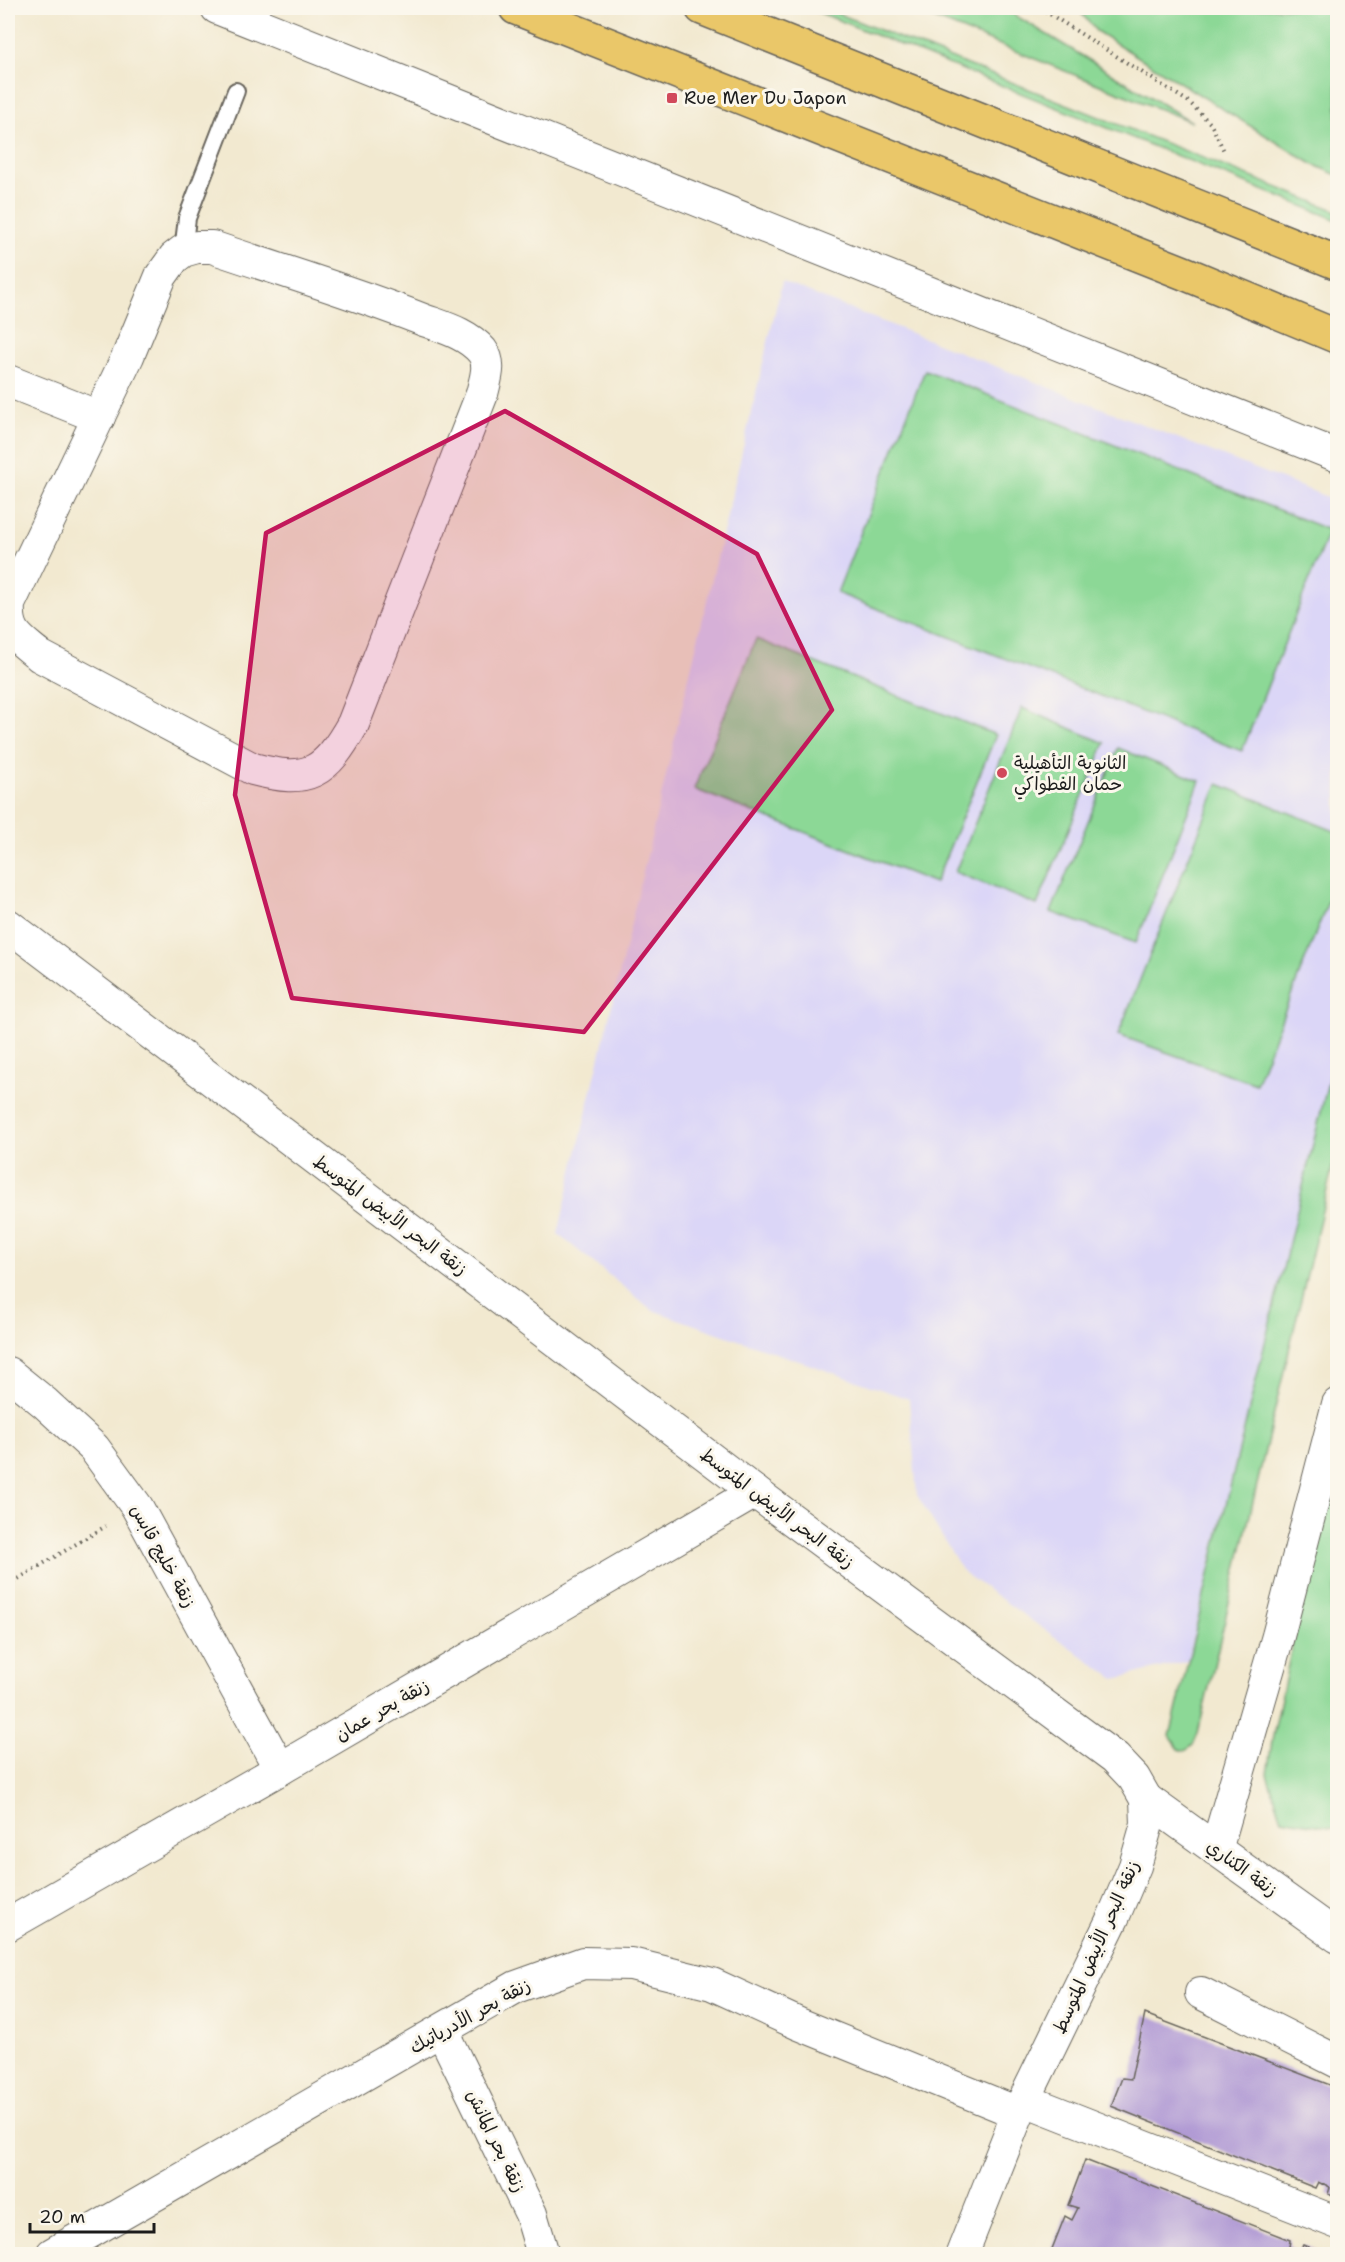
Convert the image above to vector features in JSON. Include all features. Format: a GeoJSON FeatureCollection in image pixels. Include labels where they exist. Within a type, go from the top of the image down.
{"type":"FeatureCollection","features":[{"type":"Feature","properties":{"kind":"main road"},"geometry":{"type":"LineString","coordinates":[[516,8],[1184,273],[1338,337]]}},
{"type":"Feature","properties":{"kind":"main road"},"geometry":{"type":"LineString","coordinates":[[702,8],[1338,263]]}},
{"type":"Feature","properties":{"kind":"street"},"geometry":{"type":"LineString","coordinates":[[217,8],[1338,456]]}},
{"type":"Feature","properties":{"kind":"street"},"geometry":{"type":"LineString","coordinates":[[197,247],[212,247],[388,306],[468,338],[483,352],[488,367],[482,394],[353,724],[332,759],[308,774],[279,776],[253,769],[40,656],[17,637],[8,622],[9,604],[128,356],[161,276],[174,258],[183,251],[197,247]]}},
{"type":"Feature","properties":{"kind":"street"},"geometry":{"type":"LineString","coordinates":[[8,381],[99,417]]}},
{"type":"Feature","properties":{"kind":"street","name":"زنقة البحر الأبيض المتوسط"},"geometry":{"type":"LineString","coordinates":[[8,925],[755,1492],[1115,1758],[1134,1778],[1146,1799],[1147,1824],[1135,1866],[1113,1918],[1022,2107],[962,2254]]}},
{"type":"Feature","properties":{"kind":"street","name":"زنقة خليج قابس"},"geometry":{"type":"LineString","coordinates":[[8,1373],[94,1448],[137,1507],[280,1769]]}},
{"type":"Feature","properties":{"kind":"street"},"geometry":{"type":"LineString","coordinates":[[1216,1850],[1278,1636],[1338,1404]]}},
{"type":"Feature","properties":{"kind":"street","name":"زنقة بحر عمان"},"geometry":{"type":"LineString","coordinates":[[8,1925],[755,1492]]}},
{"type":"Feature","properties":{"kind":"street","name":"زنقة الكناري"},"geometry":{"type":"LineString","coordinates":[[1146,1799],[1338,1937]]}},
{"type":"Feature","properties":{"kind":"street","name":"زنقة بحر الأدرياتيك"},"geometry":{"type":"LineString","coordinates":[[52,2254],[516,1987],[583,1963],[631,1964],[712,1984],[799,2024],[1338,2223]]}},
{"type":"Feature","properties":{"kind":"street"},"geometry":{"type":"LineString","coordinates":[[1201,1993],[1338,2062]]}},
{"type":"Feature","properties":{"kind":"street","name":"زنقة بحر المانش"},"geometry":{"type":"LineString","coordinates":[[442,2031],[531,2214],[543,2254]]}},
{"type":"Feature","properties":{"kind":"lane"},"geometry":{"type":"LineString","coordinates":[[183,251],[187,218],[236,91]]}},
{"type":"Feature","properties":{"kind":"path"},"geometry":{"type":"LineString","coordinates":[[1040,8],[1189,102],[1211,124],[1225,153]]}},
{"type":"Feature","properties":{"kind":"path"},"geometry":{"type":"LineString","coordinates":[[8,1585],[137,1507]]}},
{"type":"Feature","properties":{"kind":"highlighted area"},"geometry":{"type":"Polygon","coordinates":[[[505,411],[757,554],[832,710],[584,1032],[292,998],[235,795],[266,533],[505,411]]]}},
{"type":"Feature","properties":{"kind":"shaded area","name":"الثانوية التأهيلية حمان الفطواكي"},"geometry":{"type":"Polygon","coordinates":[[[782,282],[1337,501],[1337,1045],[1187,1661],[1115,1679],[964,1573],[917,1495],[909,1399],[652,1310],[558,1234],[782,282]]]}},
{"type":"Feature","properties":{"kind":"green space"},"geometry":{"type":"Polygon","coordinates":[[[808,8],[824,8],[1337,211],[1337,220],[808,8]]]}},
{"type":"Feature","properties":{"kind":"green space"},"geometry":{"type":"Polygon","coordinates":[[[908,8],[1003,8],[1192,122],[908,8]]]}},
{"type":"Feature","properties":{"kind":"green space"},"geometry":{"type":"Polygon","coordinates":[[[1080,8],[1337,8],[1337,175],[1312,164],[1096,31],[1081,13],[1080,8]]]}},
{"type":"Feature","properties":{"kind":"green space"},"geometry":{"type":"Polygon","coordinates":[[[925,370],[1329,530],[1242,751],[837,593],[925,370]]]}},
{"type":"Feature","properties":{"kind":"green space"},"geometry":{"type":"Polygon","coordinates":[[[756,639],[996,735],[935,883],[694,789],[756,639]]]}},
{"type":"Feature","properties":{"kind":"green space"},"geometry":{"type":"Polygon","coordinates":[[[1022,708],[1105,743],[1037,905],[955,872],[1022,708]]]}},
{"type":"Feature","properties":{"kind":"green space"},"geometry":{"type":"Polygon","coordinates":[[[1118,748],[1200,781],[1136,943],[1051,912],[1118,748]]]}},
{"type":"Feature","properties":{"kind":"green space"},"geometry":{"type":"Polygon","coordinates":[[[1218,784],[1337,832],[1337,879],[1256,1084],[1118,1035],[1218,784]]]}},
{"type":"Feature","properties":{"kind":"green space"},"geometry":{"type":"Polygon","coordinates":[[[1337,1045],[1337,1148],[1198,1733],[1193,1745],[1185,1751],[1179,1749],[1170,1736],[1337,1045]]]}},
{"type":"Feature","properties":{"kind":"green space"},"geometry":{"type":"Polygon","coordinates":[[[1337,1452],[1338,1580],[1331,1607],[1338,1633],[1337,1837],[1335,1828],[1282,1819],[1267,1774],[1299,1613],[1337,1452]]]}},
{"type":"Feature","properties":{"kind":"building"},"geometry":{"type":"Polygon","coordinates":[[[1145,2014],[1338,2088],[1338,2198],[1328,2194],[1330,2188],[1318,2182],[1315,2188],[1111,2106],[1122,2078],[1131,2079],[1145,2014]]]}},
{"type":"Feature","properties":{"kind":"building"},"geometry":{"type":"Polygon","coordinates":[[[1085,2160],[1290,2240],[1289,2247],[1299,2251],[1303,2245],[1325,2254],[1050,2254],[1065,2216],[1072,2220],[1078,2208],[1068,2205],[1085,2160]]]}},
{"type":"Feature","properties":{"kind":"place","name":"Rue Mer Du Japon"},"geometry":{"type":"Point","coordinates":[672,98]}},
{"type":"Feature","properties":{"kind":"place","name":"الثانوية التأهيلية حمان الفطواكي"},"geometry":{"type":"Point","coordinates":[1002,773]}}]}
